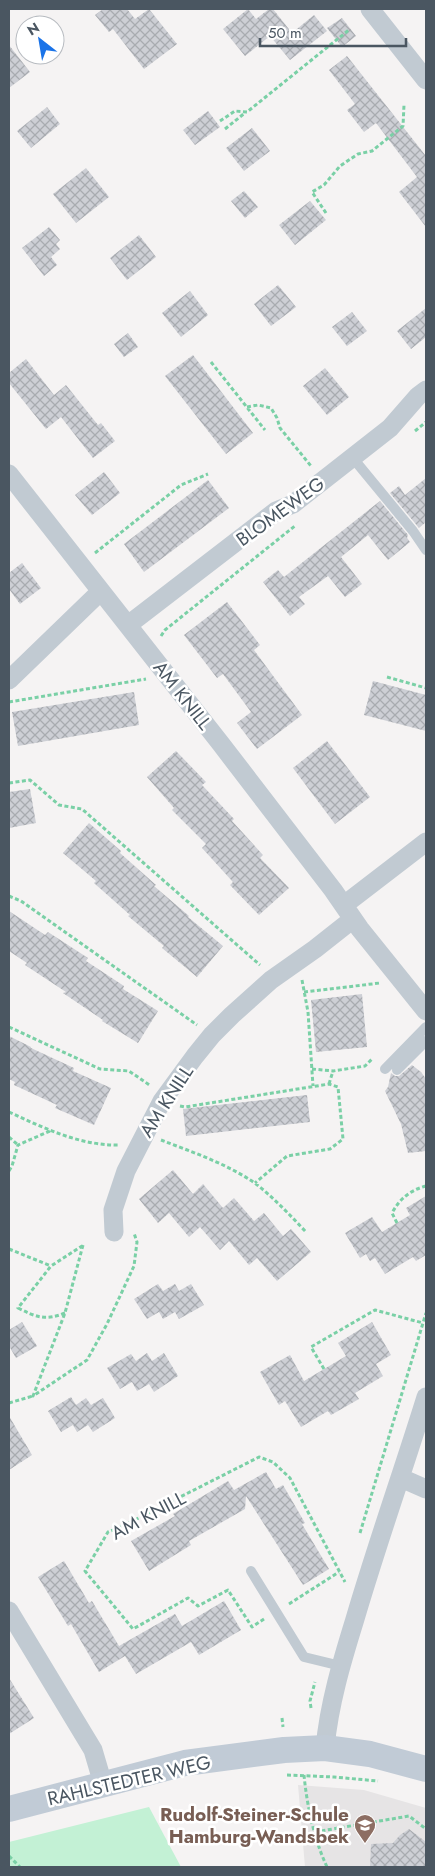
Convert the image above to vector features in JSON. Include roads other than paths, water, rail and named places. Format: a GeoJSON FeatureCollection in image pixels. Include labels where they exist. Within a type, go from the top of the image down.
{"type":"FeatureCollection","features":[{"type":"Feature","properties":{"kind":"main road","name":"RAHLSTEDTER WEG"},"geometry":{"type":"LineString","coordinates":[[9,1809],[186,1763],[284,1750],[325,1748],[370,1754],[426,1769]]}},
{"type":"Feature","properties":{"kind":"street"},"geometry":{"type":"LineString","coordinates":[[370,9],[426,80]]}},
{"type":"Feature","properties":{"kind":"street","name":"BLOMEWEG"},"geometry":{"type":"LineString","coordinates":[[128,626],[276,511],[293,504],[390,428],[418,396],[426,390]]}},
{"type":"Feature","properties":{"kind":"street","name":"AM KNILL"},"geometry":{"type":"LineString","coordinates":[[9,474],[102,591],[426,1011]]}},
{"type":"Feature","properties":{"kind":"street"},"geometry":{"type":"LineString","coordinates":[[9,680],[102,591]]}},
{"type":"Feature","properties":{"kind":"street"},"geometry":{"type":"LineString","coordinates":[[348,912],[426,842]]}},
{"type":"Feature","properties":{"kind":"street","name":"AM KNILL"},"geometry":{"type":"LineString","coordinates":[[114,1232],[113,1210],[126,1171],[162,1101],[212,1035],[271,980],[315,949],[348,912]]}},
{"type":"Feature","properties":{"kind":"street"},"geometry":{"type":"LineString","coordinates":[[325,1748],[328,1717],[341,1666],[364,1587],[426,1397]]}},
{"type":"Feature","properties":{"kind":"street"},"geometry":{"type":"LineString","coordinates":[[400,1478],[426,1488]]}},
{"type":"Feature","properties":{"kind":"street"},"geometry":{"type":"LineString","coordinates":[[9,1611],[93,1750],[103,1784]]}},
{"type":"Feature","properties":{"kind":"lane"},"geometry":{"type":"LineString","coordinates":[[352,457],[426,550]]}},
{"type":"Feature","properties":{"kind":"lane"},"geometry":{"type":"LineString","coordinates":[[385,1069],[426,1027]]}},
{"type":"Feature","properties":{"kind":"lane"},"geometry":{"type":"LineString","coordinates":[[397,1070],[426,1041]]}},
{"type":"Feature","properties":{"kind":"lane"},"geometry":{"type":"LineString","coordinates":[[251,1571],[304,1657],[341,1666]]}},
{"type":"Feature","properties":{"kind":"place","name":"Rudolf-Steiner-Schule Hamburg-Wandsbek"},"geometry":{"type":"Point","coordinates":[365,1844]}}]}
